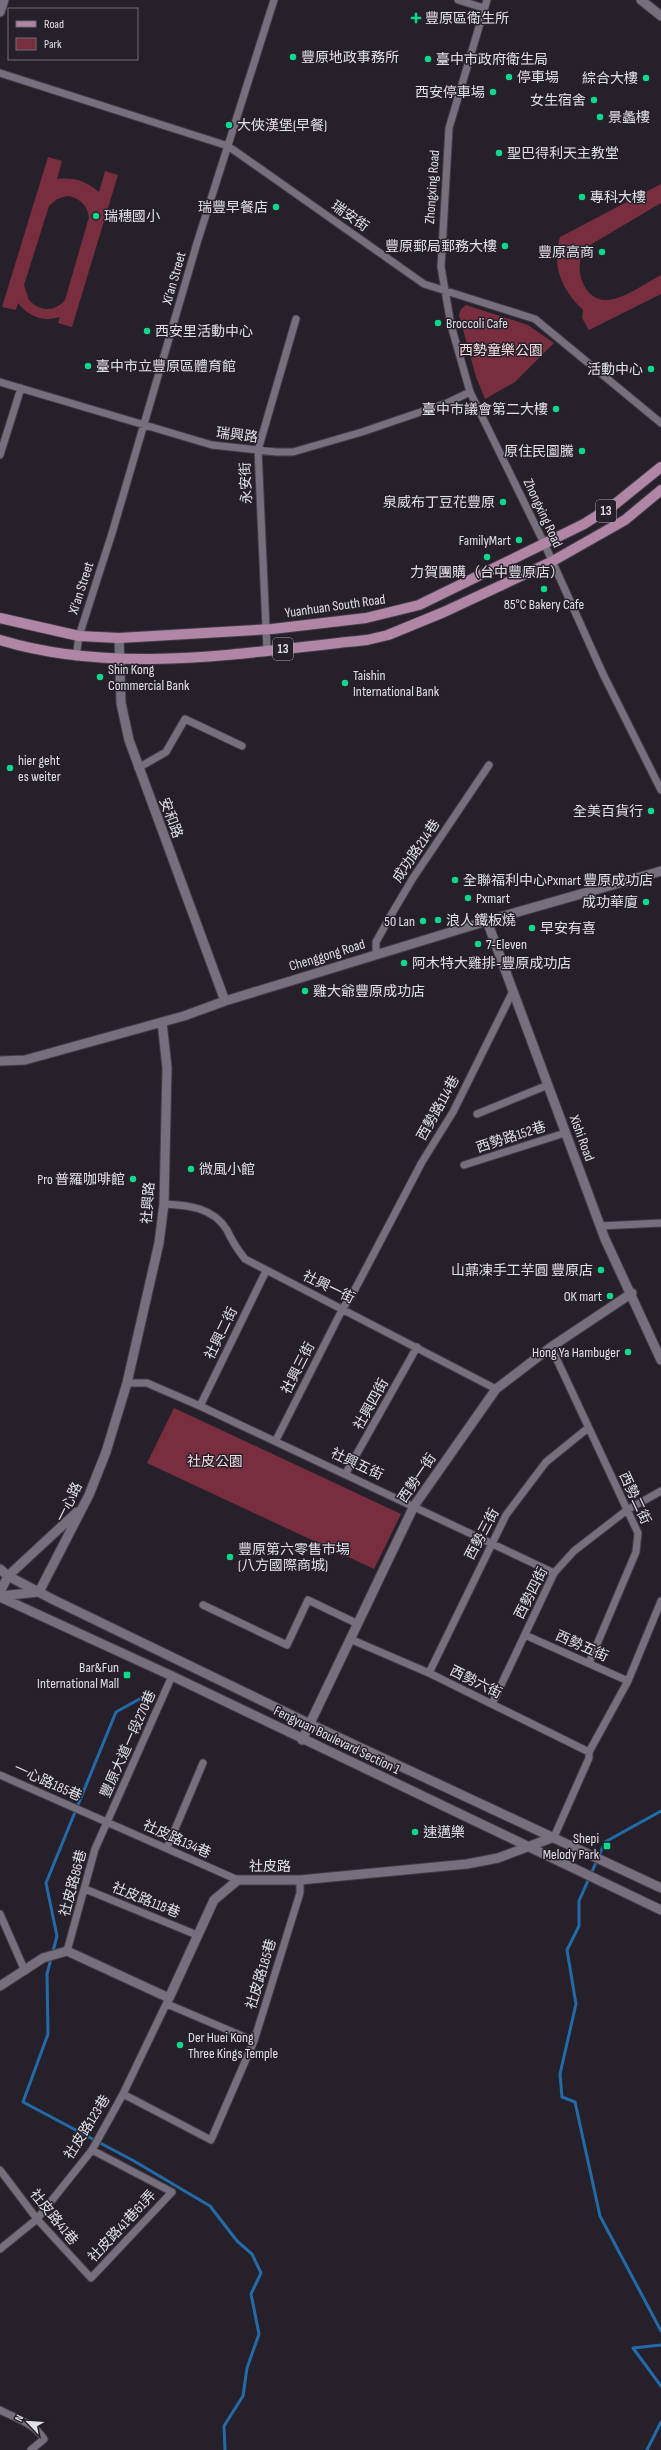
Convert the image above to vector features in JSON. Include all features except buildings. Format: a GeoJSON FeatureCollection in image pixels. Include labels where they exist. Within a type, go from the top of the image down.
{"type":"FeatureCollection","features":[{"type":"Feature","properties":{"kind":"main road","name":"Yuanhuan South Road"},"geometry":{"type":"LineString","coordinates":[[0,618],[79,636],[119,638],[266,629],[366,618],[415,606],[584,524],[614,506],[661,467]]}},
{"type":"Feature","properties":{"kind":"main road","name":"13"},"geometry":{"type":"LineString","coordinates":[[0,640],[76,657],[120,660],[266,650],[367,640],[388,635],[551,562],[625,520],[661,490]]}},
{"type":"Feature","properties":{"kind":"street"},"geometry":{"type":"LineString","coordinates":[[0,12],[4,0]]}},
{"type":"Feature","properties":{"kind":"street","name":"Xi’an Street"},"geometry":{"type":"LineString","coordinates":[[76,657],[79,636],[145,425],[197,242],[274,0]]}},
{"type":"Feature","properties":{"kind":"street"},"geometry":{"type":"LineString","coordinates":[[458,0],[484,8]]}},
{"type":"Feature","properties":{"kind":"street","name":"Zhongxing Road"},"geometry":{"type":"LineString","coordinates":[[487,0],[450,128],[441,267],[451,325],[470,392],[544,543],[551,562],[603,674],[661,790]]}},
{"type":"Feature","properties":{"kind":"street"},"geometry":{"type":"LineString","coordinates":[[648,2],[661,16]]}},
{"type":"Feature","properties":{"kind":"street","name":"瑞安街"},"geometry":{"type":"LineString","coordinates":[[0,73],[228,146],[424,284],[535,320],[661,423]]}},
{"type":"Feature","properties":{"kind":"street","name":"永安街"},"geometry":{"type":"LineString","coordinates":[[266,650],[258,450],[296,319]]}},
{"type":"Feature","properties":{"kind":"street","name":"瑞興路"},"geometry":{"type":"LineString","coordinates":[[0,382],[212,446],[294,452],[362,432],[447,403],[470,392]]}},
{"type":"Feature","properties":{"kind":"street"},"geometry":{"type":"LineString","coordinates":[[0,455],[21,388]]}},
{"type":"Feature","properties":{"kind":"street","name":"安和路"},"geometry":{"type":"LineString","coordinates":[[119,638],[120,703],[138,768],[225,1001]]}},
{"type":"Feature","properties":{"kind":"street"},"geometry":{"type":"LineString","coordinates":[[138,768],[166,752],[185,719],[242,746]]}},
{"type":"Feature","properties":{"kind":"street","name":"成功路214巷"},"geometry":{"type":"LineString","coordinates":[[376,955],[376,942],[413,878],[489,765]]}},
{"type":"Feature","properties":{"kind":"street","name":"Chenggong Road"},"geometry":{"type":"LineString","coordinates":[[0,1061],[25,1060],[162,1022],[225,1001],[487,921],[661,871]]}},
{"type":"Feature","properties":{"kind":"street","name":"Xishi Road"},"geometry":{"type":"LineString","coordinates":[[487,921],[600,1226],[632,1293],[661,1360]]}},
{"type":"Feature","properties":{"kind":"street","name":"西勢路114巷"},"geometry":{"type":"LineString","coordinates":[[342,1308],[352,1295],[422,1162],[453,1112],[513,991]]}},
{"type":"Feature","properties":{"kind":"street","name":"社興路"},"geometry":{"type":"LineString","coordinates":[[127,1383],[159,1243],[164,1204],[167,1068],[162,1022]]}},
{"type":"Feature","properties":{"kind":"street"},"geometry":{"type":"LineString","coordinates":[[477,1114],[548,1085]]}},
{"type":"Feature","properties":{"kind":"street","name":"西勢路152巷"},"geometry":{"type":"LineString","coordinates":[[464,1165],[565,1133]]}},
{"type":"Feature","properties":{"kind":"street","name":"社興一街"},"geometry":{"type":"LineString","coordinates":[[164,1204],[184,1205],[206,1210],[226,1228],[234,1245],[245,1259],[496,1389]]}},
{"type":"Feature","properties":{"kind":"street"},"geometry":{"type":"LineString","coordinates":[[600,1226],[661,1223]]}},
{"type":"Feature","properties":{"kind":"street","name":"社興二街"},"geometry":{"type":"LineString","coordinates":[[200,1406],[266,1271]]}},
{"type":"Feature","properties":{"kind":"street","name":"西勢一街"},"geometry":{"type":"LineString","coordinates":[[302,1740],[350,1639],[356,1623],[414,1506],[496,1389],[551,1347],[632,1293]]}},
{"type":"Feature","properties":{"kind":"street","name":"社興三街"},"geometry":{"type":"LineString","coordinates":[[276,1440],[342,1308]]}},
{"type":"Feature","properties":{"kind":"street","name":"社興四街"},"geometry":{"type":"LineString","coordinates":[[346,1473],[417,1347]]}},
{"type":"Feature","properties":{"kind":"street","name":"西勢二街"},"geometry":{"type":"LineString","coordinates":[[551,1347],[638,1534],[636,1552],[589,1663]]}},
{"type":"Feature","properties":{"kind":"street","name":"社興五街"},"geometry":{"type":"LineString","coordinates":[[127,1383],[147,1382],[276,1440],[491,1541],[554,1573]]}},
{"type":"Feature","properties":{"kind":"street","name":"一心路"},"geometry":{"type":"LineString","coordinates":[[39,1592],[83,1507],[106,1452],[127,1383]]}},
{"type":"Feature","properties":{"kind":"street","name":"西勢三街"},"geometry":{"type":"LineString","coordinates":[[429,1673],[491,1541],[506,1514],[546,1462],[588,1428]]}},
{"type":"Feature","properties":{"kind":"street","name":"西勢四街"},"geometry":{"type":"LineString","coordinates":[[492,1704],[554,1573],[574,1551],[627,1510],[661,1491]]}},
{"type":"Feature","properties":{"kind":"street"},"geometry":{"type":"LineString","coordinates":[[0,1592],[4,1575],[83,1507]]}},
{"type":"Feature","properties":{"kind":"street","name":"Fengyuan Boulevard Section 1"},"geometry":{"type":"LineString","coordinates":[[0,1569],[4,1575],[310,1724],[661,1888]]}},
{"type":"Feature","properties":{"kind":"street"},"geometry":{"type":"LineString","coordinates":[[0,1596],[39,1592]]}},
{"type":"Feature","properties":{"kind":"street","name":"Fengyuan Boulevard Section 1"},"geometry":{"type":"LineString","coordinates":[[0,1596],[172,1676],[302,1740],[661,1910]]}},
{"type":"Feature","properties":{"kind":"street"},"geometry":{"type":"LineString","coordinates":[[203,1605],[287,1645],[308,1600],[356,1623]]}},
{"type":"Feature","properties":{"kind":"street"},"geometry":{"type":"LineString","coordinates":[[554,1837],[589,1758],[589,1752],[628,1681],[661,1601]]}},
{"type":"Feature","properties":{"kind":"street","name":"西勢五街"},"geometry":{"type":"LineString","coordinates":[[525,1635],[628,1681]]}},
{"type":"Feature","properties":{"kind":"street","name":"西勢六街"},"geometry":{"type":"LineString","coordinates":[[350,1639],[429,1673],[589,1752]]}},
{"type":"Feature","properties":{"kind":"street","name":"豐原大道一段270巷"},"geometry":{"type":"LineString","coordinates":[[107,1822],[172,1676]]}},
{"type":"Feature","properties":{"kind":"street"},"geometry":{"type":"LineString","coordinates":[[167,1848],[203,1763]]}},
{"type":"Feature","properties":{"kind":"street","name":"一心路185巷"},"geometry":{"type":"LineString","coordinates":[[0,1775],[107,1822]]}},
{"type":"Feature","properties":{"kind":"street","name":"社皮路134巷"},"geometry":{"type":"LineString","coordinates":[[107,1822],[238,1880]]}},
{"type":"Feature","properties":{"kind":"street","name":"社皮路86巷"},"geometry":{"type":"LineString","coordinates":[[67,1951],[95,1849],[107,1822]]}},
{"type":"Feature","properties":{"kind":"street","name":"社皮路"},"geometry":{"type":"LineString","coordinates":[[168,2001],[214,1900],[238,1880],[300,1880],[467,1864],[498,1858],[554,1837]]}},
{"type":"Feature","properties":{"kind":"street","name":"社皮路185巷"},"geometry":{"type":"LineString","coordinates":[[123,2094],[211,2140],[254,2041],[300,1893],[300,1880]]}},
{"type":"Feature","properties":{"kind":"street","name":"社皮路118巷"},"geometry":{"type":"LineString","coordinates":[[85,1889],[197,1935]]}},
{"type":"Feature","properties":{"kind":"street"},"geometry":{"type":"LineString","coordinates":[[0,1914],[25,1971]]}},
{"type":"Feature","properties":{"kind":"street"},"geometry":{"type":"LineString","coordinates":[[0,1986],[43,1958],[67,1951],[168,2001],[254,2041]]}},
{"type":"Feature","properties":{"kind":"street","name":"社皮路123巷"},"geometry":{"type":"LineString","coordinates":[[0,2249],[37,2219],[92,2150],[123,2094],[168,2001]]}},
{"type":"Feature","properties":{"kind":"street","name":"社皮路41巷61弄"},"geometry":{"type":"LineString","coordinates":[[91,2278],[172,2192],[92,2150]]}},
{"type":"Feature","properties":{"kind":"street","name":"社皮路41巷"},"geometry":{"type":"LineString","coordinates":[[0,2170],[37,2219],[91,2278]]}},
{"type":"Feature","properties":{"kind":"street"},"geometry":{"type":"LineString","coordinates":[[0,2410],[33,2427],[40,2433],[44,2439],[31,2450]]}},
{"type":"Feature","properties":{"kind":"green space"},"geometry":{"type":"Polygon","coordinates":[[[48,157],[62,161],[57,179],[74,179],[89,185],[99,192],[105,171],[118,175],[72,327],[58,323],[60,317],[48,319],[32,315],[18,303],[16,310],[2,307],[48,157]],[[67,196],[57,199],[49,206],[24,285],[29,300],[38,307],[47,309],[57,307],[65,300],[89,217],[82,202],[67,196]]]}},
{"type":"Feature","properties":{"kind":"green space"},"geometry":{"type":"Polygon","coordinates":[[[661,184],[661,203],[585,248],[581,257],[580,266],[584,285],[596,298],[604,300],[620,297],[661,275],[661,294],[589,330],[582,318],[583,310],[569,294],[560,277],[557,258],[560,237],[661,184]]]}},
{"type":"Feature","properties":{"kind":"green space","name":"西勢童樂公園"},"geometry":{"type":"Polygon","coordinates":[[[466,305],[528,325],[554,343],[515,382],[485,399],[476,377],[459,315],[461,309],[466,305]]]}},
{"type":"Feature","properties":{"kind":"green space","name":"社皮公園"},"geometry":{"type":"Polygon","coordinates":[[[174,1408],[401,1514],[374,1569],[147,1463],[174,1408]]]}},
{"type":"Feature","properties":{"kind":"waterway"},"geometry":{"type":"LineString","coordinates":[[145,1696],[116,1712],[46,1883],[57,1936],[47,1974],[48,2034],[23,2102],[134,2161],[210,2206],[237,2241],[252,2254],[261,2273],[251,2294],[259,2334],[247,2368],[243,2396],[224,2426],[225,2450]]}},
{"type":"Feature","properties":{"kind":"waterway"},"geometry":{"type":"LineString","coordinates":[[661,1811],[605,1842],[579,1901],[579,1926],[567,1950],[576,2004],[560,2074],[562,2097],[575,2102],[600,2216],[661,2331]]}},
{"type":"Feature","properties":{"kind":"waterway"},"geometry":{"type":"LineString","coordinates":[[661,2345],[633,2348],[661,2386]]}},
{"type":"Feature","properties":{"kind":"waterway"},"geometry":{"type":"LineString","coordinates":[[647,2450],[661,2422]]}},
{"type":"Feature","properties":{"kind":"place","name":"豐原區衛生所"},"geometry":{"type":"Point","coordinates":[416,18]}},
{"type":"Feature","properties":{"kind":"place","name":"豐原地政事務所"},"geometry":{"type":"Point","coordinates":[293,57]}},
{"type":"Feature","properties":{"kind":"place","name":"臺中市政府衛生局"},"geometry":{"type":"Point","coordinates":[428,59]}},
{"type":"Feature","properties":{"kind":"place","name":"停車場"},"geometry":{"type":"Point","coordinates":[509,77]}},
{"type":"Feature","properties":{"kind":"place","name":"綜合大樓"},"geometry":{"type":"Point","coordinates":[646,78]}},
{"type":"Feature","properties":{"kind":"place","name":"西安停車場"},"geometry":{"type":"Point","coordinates":[493,92]}},
{"type":"Feature","properties":{"kind":"place","name":"女生宿舍"},"geometry":{"type":"Point","coordinates":[594,100]}},
{"type":"Feature","properties":{"kind":"place","name":"景蠡樓"},"geometry":{"type":"Point","coordinates":[600,117]}},
{"type":"Feature","properties":{"kind":"place","name":"大俠漢堡(早餐)"},"geometry":{"type":"Point","coordinates":[229,125]}},
{"type":"Feature","properties":{"kind":"place","name":"聖巴得利天主教堂"},"geometry":{"type":"Point","coordinates":[499,153]}},
{"type":"Feature","properties":{"kind":"place","name":"專科大樓"},"geometry":{"type":"Point","coordinates":[582,197]}},
{"type":"Feature","properties":{"kind":"place","name":"瑞豐早餐店"},"geometry":{"type":"Point","coordinates":[276,207]}},
{"type":"Feature","properties":{"kind":"place","name":"瑞穗國小"},"geometry":{"type":"Point","coordinates":[96,216]}},
{"type":"Feature","properties":{"kind":"place","name":"豐原郵局郵務大樓"},"geometry":{"type":"Point","coordinates":[505,246]}},
{"type":"Feature","properties":{"kind":"place","name":"豐原高商"},"geometry":{"type":"Point","coordinates":[602,252]}},
{"type":"Feature","properties":{"kind":"place","name":"Broccoli Cafe"},"geometry":{"type":"Point","coordinates":[438,323]}},
{"type":"Feature","properties":{"kind":"place","name":"西安里活動中心"},"geometry":{"type":"Point","coordinates":[147,331]}},
{"type":"Feature","properties":{"kind":"place","name":"臺中市立豐原區體育館"},"geometry":{"type":"Point","coordinates":[88,366]}},
{"type":"Feature","properties":{"kind":"place","name":"活動中心"},"geometry":{"type":"Point","coordinates":[651,369]}},
{"type":"Feature","properties":{"kind":"place","name":"臺中市議會第二大樓"},"geometry":{"type":"Point","coordinates":[556,409]}},
{"type":"Feature","properties":{"kind":"place","name":"原住民圖騰"},"geometry":{"type":"Point","coordinates":[582,451]}},
{"type":"Feature","properties":{"kind":"place","name":"泉威布丁豆花豐原"},"geometry":{"type":"Point","coordinates":[503,502]}},
{"type":"Feature","properties":{"kind":"place","name":"FamilyMart"},"geometry":{"type":"Point","coordinates":[519,540]}},
{"type":"Feature","properties":{"kind":"place","name":"力賀團購（台中豐原店）"},"geometry":{"type":"Point","coordinates":[487,557]}},
{"type":"Feature","properties":{"kind":"place","name":"85°C Bakery Cafe"},"geometry":{"type":"Point","coordinates":[544,589]}},
{"type":"Feature","properties":{"kind":"place","name":"Shin Kong Commercial Bank"},"geometry":{"type":"Point","coordinates":[100,677]}},
{"type":"Feature","properties":{"kind":"place","name":"Taishin International Bank"},"geometry":{"type":"Point","coordinates":[345,683]}},
{"type":"Feature","properties":{"kind":"place","name":"hier geht es weiter"},"geometry":{"type":"Point","coordinates":[10,768]}},
{"type":"Feature","properties":{"kind":"place","name":"全美百貨行"},"geometry":{"type":"Point","coordinates":[651,811]}},
{"type":"Feature","properties":{"kind":"place","name":"全聯福利中心Pxmart 豐原成功店"},"geometry":{"type":"Point","coordinates":[455,880]}},
{"type":"Feature","properties":{"kind":"place","name":"Pxmart"},"geometry":{"type":"Point","coordinates":[468,898]}},
{"type":"Feature","properties":{"kind":"place","name":"成功華廈"},"geometry":{"type":"Point","coordinates":[646,902]}},
{"type":"Feature","properties":{"kind":"place","name":"浪人鐵板燒"},"geometry":{"type":"Point","coordinates":[438,920]}},
{"type":"Feature","properties":{"kind":"place","name":"50 Lan"},"geometry":{"type":"Point","coordinates":[423,921]}},
{"type":"Feature","properties":{"kind":"place","name":"早安有喜"},"geometry":{"type":"Point","coordinates":[532,928]}},
{"type":"Feature","properties":{"kind":"place","name":"7-Eleven"},"geometry":{"type":"Point","coordinates":[478,944]}},
{"type":"Feature","properties":{"kind":"place","name":"阿木特大雞排-豐原成功店"},"geometry":{"type":"Point","coordinates":[404,963]}},
{"type":"Feature","properties":{"kind":"place","name":"雞大爺豐原成功店"},"geometry":{"type":"Point","coordinates":[305,991]}},
{"type":"Feature","properties":{"kind":"place","name":"微風小館"},"geometry":{"type":"Point","coordinates":[191,1169]}},
{"type":"Feature","properties":{"kind":"place","name":"Pro 普羅咖啡館"},"geometry":{"type":"Point","coordinates":[133,1179]}},
{"type":"Feature","properties":{"kind":"place","name":"山薡凍手工芋圓 豐原店"},"geometry":{"type":"Point","coordinates":[601,1270]}},
{"type":"Feature","properties":{"kind":"place","name":"OK mart"},"geometry":{"type":"Point","coordinates":[610,1296]}},
{"type":"Feature","properties":{"kind":"place","name":"Hong Ya Hambuger"},"geometry":{"type":"Point","coordinates":[628,1352]}},
{"type":"Feature","properties":{"kind":"place","name":"豐原第六零售市場 (八方國際商城)"},"geometry":{"type":"Point","coordinates":[230,1557]}},
{"type":"Feature","properties":{"kind":"place","name":"Bar&Fun International Mall"},"geometry":{"type":"Point","coordinates":[127,1675]}},
{"type":"Feature","properties":{"kind":"place","name":"速邁樂"},"geometry":{"type":"Point","coordinates":[415,1832]}},
{"type":"Feature","properties":{"kind":"place","name":"Shepi Melody Park"},"geometry":{"type":"Point","coordinates":[607,1846]}},
{"type":"Feature","properties":{"kind":"place","name":"Der Huei Kong Three Kings Temple"},"geometry":{"type":"Point","coordinates":[180,2045]}}]}
